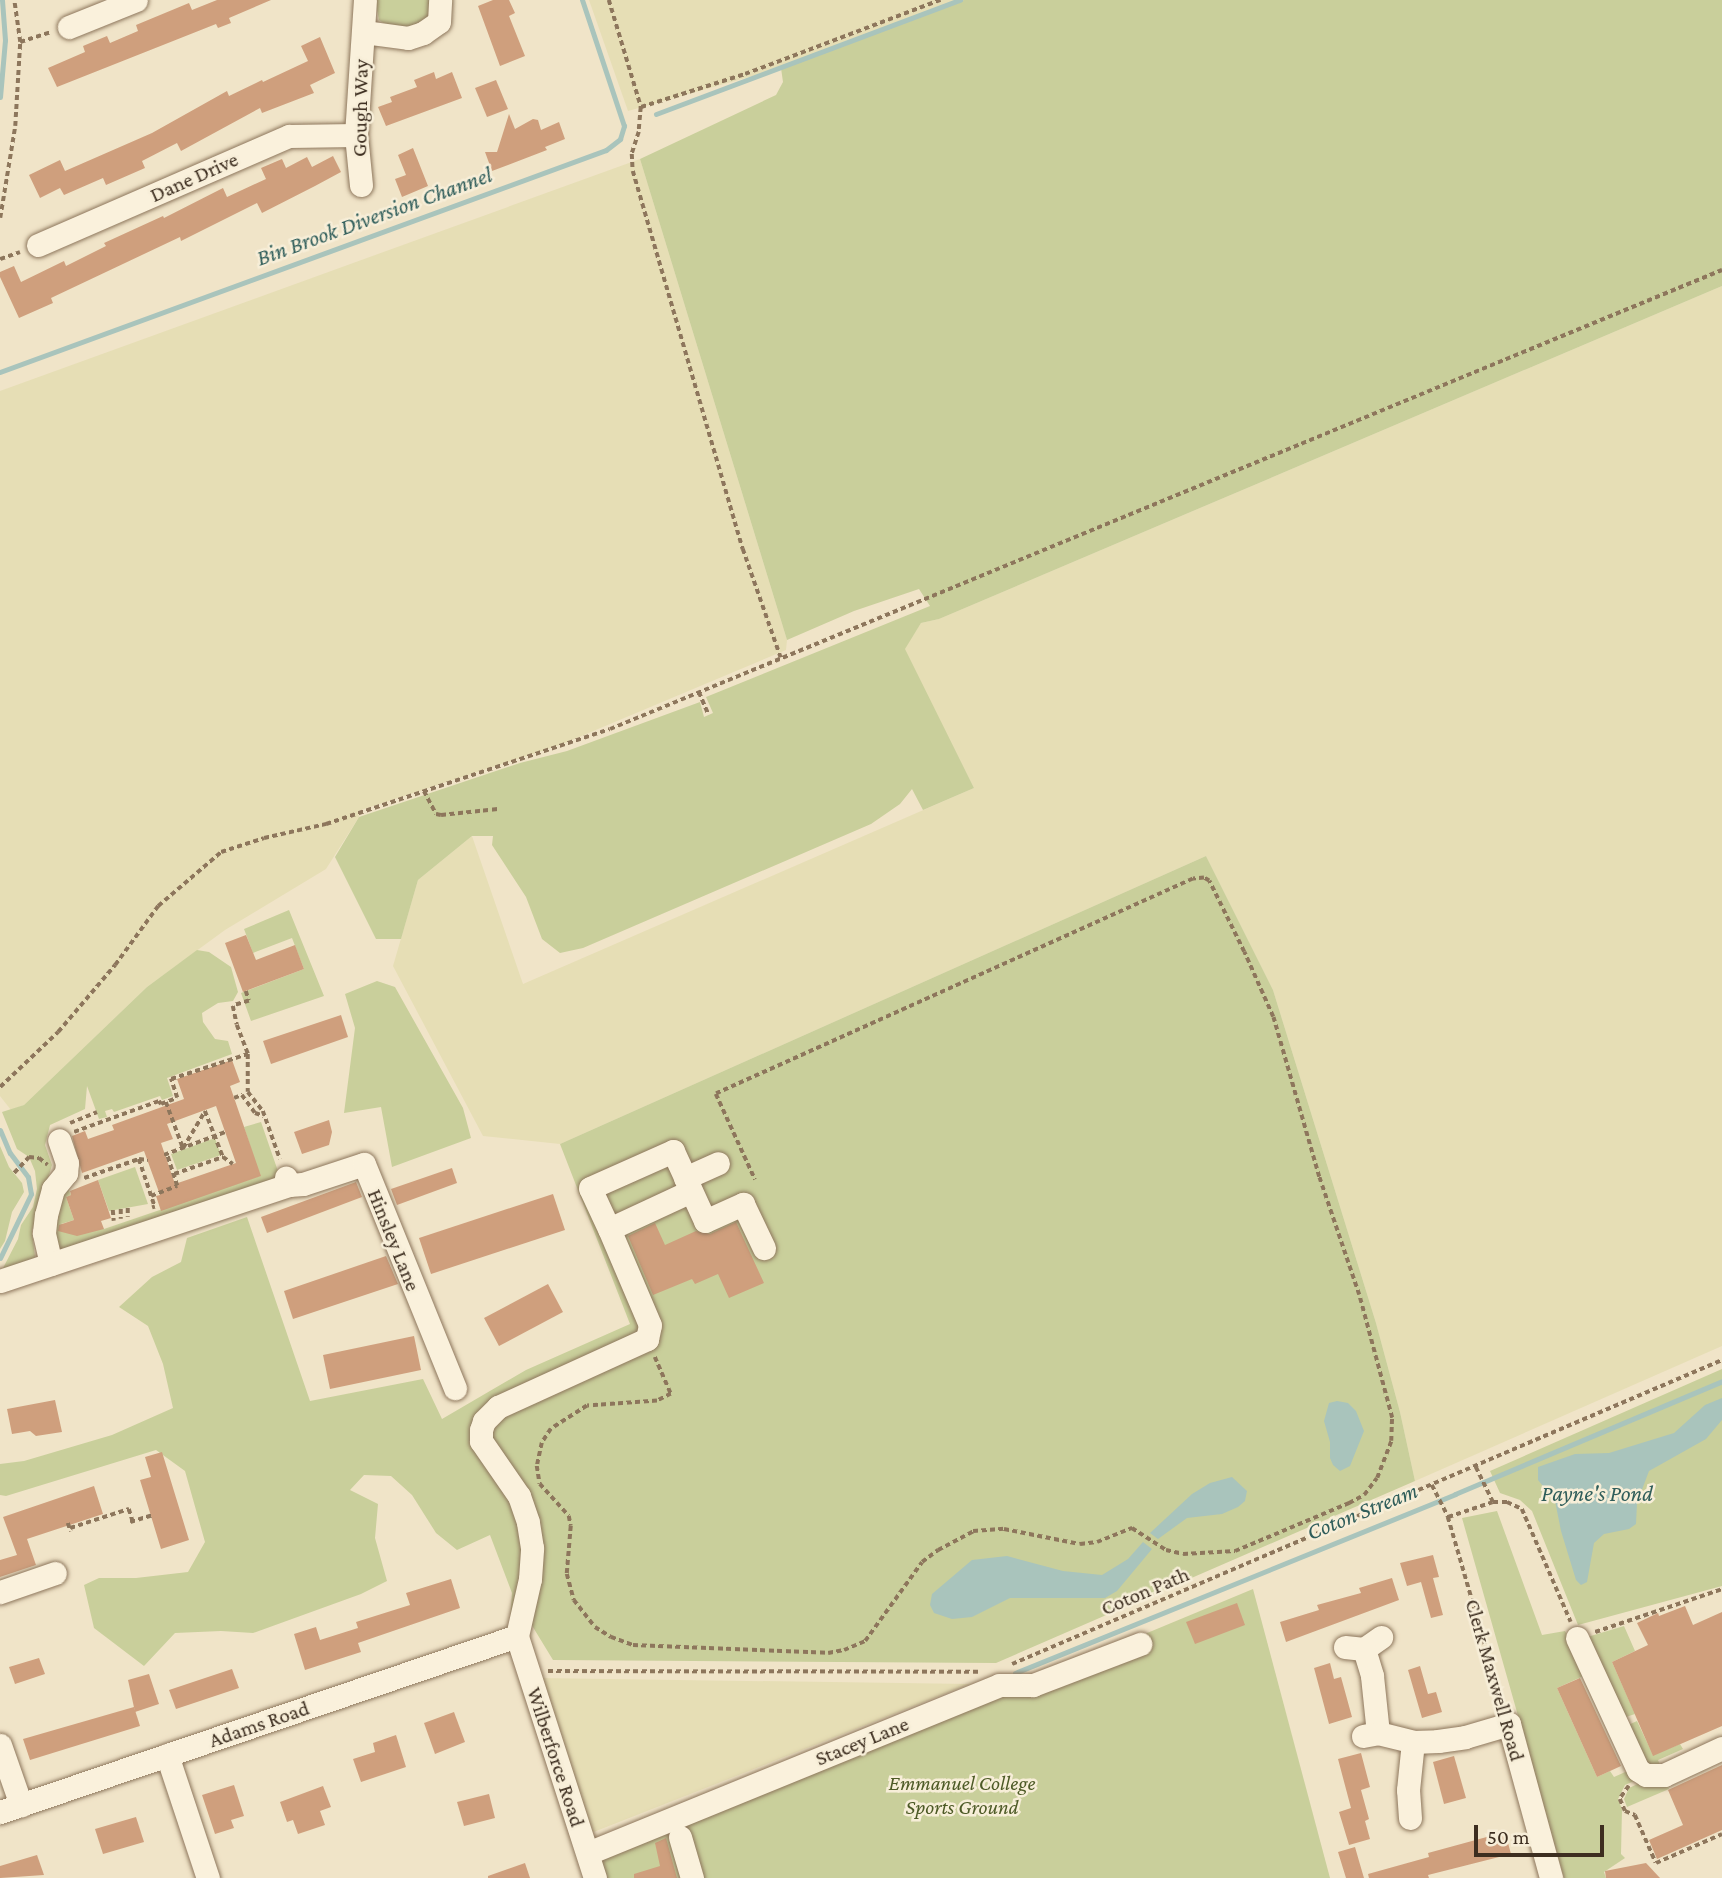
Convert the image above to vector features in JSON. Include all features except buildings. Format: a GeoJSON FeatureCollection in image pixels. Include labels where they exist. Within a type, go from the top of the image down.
{"type":"FeatureCollection","features":[{"type":"Feature","properties":{"kind":"street"},"geometry":{"type":"LineString","coordinates":[[69,27],[136,0]]}},
{"type":"Feature","properties":{"kind":"street","name":"Gough Way"},"geometry":{"type":"LineString","coordinates":[[361,185],[356,135],[358,65],[364,32],[365,0]]}},
{"type":"Feature","properties":{"kind":"street","name":"Gough Way"},"geometry":{"type":"LineString","coordinates":[[364,32],[408,38],[423,33],[439,22],[440,0]]}},
{"type":"Feature","properties":{"kind":"street","name":"Dane Drive"},"geometry":{"type":"LineString","coordinates":[[38,245],[289,136],[356,135]]}},
{"type":"Feature","properties":{"kind":"street"},"geometry":{"type":"LineString","coordinates":[[51,1264],[44,1233],[53,1189],[66,1173],[64,1131]]}},
{"type":"Feature","properties":{"kind":"street"},"geometry":{"type":"LineString","coordinates":[[517,1636],[530,1579],[532,1548],[528,1522],[519,1496],[481,1441],[484,1421],[498,1407],[647,1339],[650,1325],[590,1188],[673,1151],[705,1221],[743,1204],[764,1248]]}},
{"type":"Feature","properties":{"kind":"street"},"geometry":{"type":"LineString","coordinates":[[608,1229],[688,1185],[718,1163]]}},
{"type":"Feature","properties":{"kind":"street","name":"Hinsley Lane"},"geometry":{"type":"LineString","coordinates":[[287,1182],[303,1184],[364,1164],[455,1388]]}},
{"type":"Feature","properties":{"kind":"street"},"geometry":{"type":"LineString","coordinates":[[4,1280],[287,1182]]}},
{"type":"Feature","properties":{"kind":"street"},"geometry":{"type":"LineString","coordinates":[[0,1592],[55,1573]]}},
{"type":"Feature","properties":{"kind":"street","name":"Adams Road"},"geometry":{"type":"LineString","coordinates":[[10,1808],[517,1636]]}},
{"type":"Feature","properties":{"kind":"street","name":"Wilberforce Road"},"geometry":{"type":"LineString","coordinates":[[517,1636],[595,1878]]}},
{"type":"Feature","properties":{"kind":"street"},"geometry":{"type":"LineString","coordinates":[[1577,1637],[1638,1770],[1650,1775],[1664,1775],[1722,1748]]}},
{"type":"Feature","properties":{"kind":"street","name":"Stacey Lane"},"geometry":{"type":"LineString","coordinates":[[587,1853],[999,1685],[1033,1685],[1140,1644]]}},
{"type":"Feature","properties":{"kind":"street"},"geometry":{"type":"LineString","coordinates":[[1363,1644],[1372,1676],[1370,1735],[1413,1742],[1465,1737],[1509,1724]]}},
{"type":"Feature","properties":{"kind":"street","name":"Clerk Maxwell Road"},"geometry":{"type":"LineString","coordinates":[[1509,1724],[1551,1878]]}},
{"type":"Feature","properties":{"kind":"street"},"geometry":{"type":"LineString","coordinates":[[1409,1823],[1408,1790],[1413,1742]]}},
{"type":"Feature","properties":{"kind":"street"},"geometry":{"type":"LineString","coordinates":[[0,1745],[10,1808]]}},
{"type":"Feature","properties":{"kind":"street"},"geometry":{"type":"LineString","coordinates":[[167,1755],[208,1878]]}},
{"type":"Feature","properties":{"kind":"street"},"geometry":{"type":"LineString","coordinates":[[680,1837],[692,1878]]}},
{"type":"Feature","properties":{"kind":"path"},"geometry":{"type":"LineString","coordinates":[[0,218],[15,126],[20,42],[14,0]]}},
{"type":"Feature","properties":{"kind":"path"},"geometry":{"type":"LineString","coordinates":[[609,0],[641,107],[639,132],[632,154],[633,171],[743,549],[781,658]]}},
{"type":"Feature","properties":{"kind":"path"},"geometry":{"type":"LineString","coordinates":[[641,107],[746,74],[940,0]]}},
{"type":"Feature","properties":{"kind":"path"},"geometry":{"type":"LineString","coordinates":[[20,42],[69,27]]}},
{"type":"Feature","properties":{"kind":"path"},"geometry":{"type":"LineString","coordinates":[[0,1087],[58,1032],[115,965],[158,906],[221,852],[424,794],[559,748],[1722,270]]}},
{"type":"Feature","properties":{"kind":"path"},"geometry":{"type":"LineString","coordinates":[[699,692],[709,715]]}},
{"type":"Feature","properties":{"kind":"path"},"geometry":{"type":"LineString","coordinates":[[424,794],[436,814],[498,809]]}},
{"type":"Feature","properties":{"kind":"path"},"geometry":{"type":"LineString","coordinates":[[647,1339],[671,1394],[657,1401],[587,1406],[551,1429],[542,1443],[537,1466],[540,1484],[569,1516],[571,1526],[567,1574],[574,1600],[595,1627],[611,1637],[633,1645],[828,1653],[844,1650],[865,1641],[922,1562],[973,1531],[1004,1529],[1080,1544],[1097,1542],[1132,1528],[1166,1550],[1183,1554],[1235,1551],[1349,1503],[1364,1495],[1377,1478],[1391,1441],[1392,1418],[1359,1295],[1319,1177],[1273,1017],[1209,881],[1203,878],[1193,879],[716,1094],[755,1179]]}},
{"type":"Feature","properties":{"kind":"path"},"geometry":{"type":"LineString","coordinates":[[246,991],[249,1000],[233,1006],[248,1054],[248,1093],[264,1116],[287,1182]]}},
{"type":"Feature","properties":{"kind":"path"},"geometry":{"type":"LineString","coordinates":[[64,1131],[159,1101],[160,1104],[177,1098],[171,1079],[248,1054]]}},
{"type":"Feature","properties":{"kind":"path"},"geometry":{"type":"LineString","coordinates":[[234,1098],[242,1095],[254,1113],[264,1116]]}},
{"type":"Feature","properties":{"kind":"path"},"geometry":{"type":"LineString","coordinates":[[166,1102],[183,1148]]}},
{"type":"Feature","properties":{"kind":"path"},"geometry":{"type":"LineString","coordinates":[[183,1148],[205,1111],[223,1157],[233,1164]]}},
{"type":"Feature","properties":{"kind":"path"},"geometry":{"type":"LineString","coordinates":[[64,1131],[97,1112]]}},
{"type":"Feature","properties":{"kind":"path"},"geometry":{"type":"LineString","coordinates":[[152,1196],[177,1186],[166,1154],[225,1132]]}},
{"type":"Feature","properties":{"kind":"path"},"geometry":{"type":"LineString","coordinates":[[14,1173],[29,1157],[57,1166]]}},
{"type":"Feature","properties":{"kind":"path"},"geometry":{"type":"LineString","coordinates":[[174,1174],[223,1157]]}},
{"type":"Feature","properties":{"kind":"path"},"geometry":{"type":"LineString","coordinates":[[53,1189],[139,1159],[148,1160]]}},
{"type":"Feature","properties":{"kind":"path"},"geometry":{"type":"LineString","coordinates":[[139,1159],[155,1207],[146,1210]]}},
{"type":"Feature","properties":{"kind":"path"},"geometry":{"type":"LineString","coordinates":[[128,1208],[128,1217]]}},
{"type":"Feature","properties":{"kind":"path"},"geometry":{"type":"LineString","coordinates":[[121,1209],[121,1219]]}},
{"type":"Feature","properties":{"kind":"path"},"geometry":{"type":"LineString","coordinates":[[113,1210],[114,1222]]}},
{"type":"Feature","properties":{"kind":"path"},"geometry":{"type":"LineString","coordinates":[[103,1225],[137,1213]]}},
{"type":"Feature","properties":{"kind":"path","name":"Coton Path"},"geometry":{"type":"LineString","coordinates":[[1010,1665],[1722,1360]]}},
{"type":"Feature","properties":{"kind":"path"},"geometry":{"type":"LineString","coordinates":[[1476,1467],[1493,1502]]}},
{"type":"Feature","properties":{"kind":"path","name":"Clerk Maxwell Road"},"geometry":{"type":"LineString","coordinates":[[1432,1485],[1448,1517],[1509,1724]]}},
{"type":"Feature","properties":{"kind":"path"},"geometry":{"type":"LineString","coordinates":[[1448,1517],[1493,1502],[1507,1502],[1522,1509],[1577,1637],[1722,1589]]}},
{"type":"Feature","properties":{"kind":"path"},"geometry":{"type":"LineString","coordinates":[[68,1523],[71,1530],[129,1509],[131,1522],[153,1515]]}},
{"type":"Feature","properties":{"kind":"path"},"geometry":{"type":"LineString","coordinates":[[543,1671],[986,1671]]}},
{"type":"Feature","properties":{"kind":"path"},"geometry":{"type":"LineString","coordinates":[[1650,1775],[1627,1787],[1620,1799],[1625,1811],[1635,1815],[1656,1863],[1722,1834]]}},
{"type":"Feature","properties":{"kind":"shaded area"},"geometry":{"type":"Polygon","coordinates":[[[589,0],[964,0],[781,68],[628,111],[589,0]]]}},
{"type":"Feature","properties":{"kind":"shaded area"},"geometry":{"type":"Polygon","coordinates":[[[640,159],[787,640],[786,650],[560,745],[358,811],[359,817],[326,869],[225,930],[147,987],[24,1105],[11,1110],[0,1096],[0,391],[640,159]]]}},
{"type":"Feature","properties":{"kind":"shaded area"},"geometry":{"type":"Polygon","coordinates":[[[1722,286],[1722,1346],[1415,1481],[1376,1323],[1273,990],[1206,856],[560,1144],[483,1136],[393,966],[418,880],[472,836],[523,984],[974,788],[904,649],[921,623],[939,619],[1722,286]]]}},
{"type":"Feature","properties":{"kind":"shaded area"},"geometry":{"type":"Polygon","coordinates":[[[537,1678],[970,1684],[586,1835],[537,1678]]]}},
{"type":"Feature","properties":{"kind":"green space"},"geometry":{"type":"Polygon","coordinates":[[[375,0],[432,0],[432,6],[427,18],[407,30],[388,26],[379,20],[375,0]]]}},
{"type":"Feature","properties":{"kind":"green space"},"geometry":{"type":"Polygon","coordinates":[[[964,0],[1722,0],[1722,286],[939,619],[921,623],[905,649],[974,788],[923,810],[912,789],[900,804],[871,824],[583,948],[560,953],[542,939],[526,897],[492,845],[493,836],[472,836],[418,880],[401,939],[376,939],[335,857],[359,817],[520,763],[567,751],[700,702],[704,717],[713,713],[706,697],[930,606],[919,589],[854,611],[787,640],[640,159],[776,95],[783,82],[781,68],[964,0]]]}},
{"type":"Feature","properties":{"kind":"green space"},"geometry":{"type":"Polygon","coordinates":[[[1206,856],[1273,990],[1376,1323],[1415,1481],[996,1663],[553,1660],[528,1619],[510,1621],[512,1593],[490,1535],[457,1550],[436,1533],[412,1495],[391,1476],[364,1475],[350,1490],[378,1504],[375,1538],[387,1581],[361,1594],[253,1633],[175,1633],[144,1666],[94,1628],[84,1585],[99,1578],[136,1578],[188,1572],[205,1542],[185,1471],[156,1450],[6,1496],[0,1495],[0,1464],[24,1461],[112,1435],[173,1408],[163,1364],[148,1326],[119,1307],[152,1277],[181,1262],[187,1238],[247,1217],[310,1401],[423,1379],[442,1419],[526,1370],[630,1324],[560,1144],[1206,856]]]}},
{"type":"Feature","properties":{"kind":"green space"},"geometry":{"type":"Polygon","coordinates":[[[289,910],[324,996],[251,1021],[241,993],[304,969],[292,938],[253,953],[244,929],[289,910]]]}},
{"type":"Feature","properties":{"kind":"green space"},"geometry":{"type":"Polygon","coordinates":[[[197,950],[209,952],[231,967],[238,992],[233,1001],[218,1003],[202,1013],[203,1022],[215,1039],[228,1041],[232,1054],[167,1078],[173,1096],[162,1100],[160,1096],[114,1112],[112,1109],[105,1111],[107,1117],[99,1119],[87,1086],[85,1109],[50,1125],[45,1145],[52,1165],[32,1231],[35,1257],[30,1264],[0,1274],[18,1239],[21,1225],[33,1207],[37,1189],[35,1171],[29,1157],[17,1149],[2,1112],[24,1105],[147,987],[197,950]]]}},
{"type":"Feature","properties":{"kind":"green space"},"geometry":{"type":"Polygon","coordinates":[[[377,981],[395,987],[463,1108],[471,1138],[392,1167],[381,1107],[344,1113],[355,1028],[345,994],[377,981]]]}},
{"type":"Feature","properties":{"kind":"green space"},"geometry":{"type":"Polygon","coordinates":[[[261,1122],[280,1177],[56,1251],[50,1229],[62,1193],[69,1190],[71,1195],[66,1197],[74,1220],[61,1224],[104,1229],[260,1176],[244,1127],[261,1122]]]}},
{"type":"Feature","properties":{"kind":"green space"},"geometry":{"type":"Polygon","coordinates":[[[215,1138],[221,1155],[177,1170],[171,1154],[215,1138]]]}},
{"type":"Feature","properties":{"kind":"green space"},"geometry":{"type":"Polygon","coordinates":[[[0,1146],[9,1167],[22,1183],[24,1192],[12,1212],[5,1241],[0,1249],[0,1146]]]}},
{"type":"Feature","properties":{"kind":"green space"},"geometry":{"type":"Polygon","coordinates":[[[135,1167],[148,1204],[109,1211],[98,1180],[135,1167]]]}},
{"type":"Feature","properties":{"kind":"green space"},"geometry":{"type":"Polygon","coordinates":[[[1722,1369],[1722,1586],[1578,1625],[1532,1511],[1520,1500],[1500,1493],[1490,1471],[1722,1369]]]}},
{"type":"Feature","properties":{"kind":"green space"},"geometry":{"type":"Polygon","coordinates":[[[1497,1511],[1542,1635],[1565,1631],[1588,1674],[1557,1688],[1597,1777],[1610,1771],[1614,1777],[1632,1769],[1641,1778],[1625,1785],[1618,1799],[1622,1809],[1621,1854],[1625,1858],[1604,1872],[1606,1878],[1564,1878],[1462,1518],[1497,1511]]]}},
{"type":"Feature","properties":{"kind":"green space","name":"Emmanuel College Sports Ground"},"geometry":{"type":"Polygon","coordinates":[[[1253,1589],[1330,1878],[607,1878],[601,1860],[1253,1589]]]}},
{"type":"Feature","properties":{"kind":"green space"},"geometry":{"type":"Polygon","coordinates":[[[1624,1626],[1635,1651],[1612,1662],[1635,1714],[1623,1718],[1584,1638],[1624,1626]]]}},
{"type":"Feature","properties":{"kind":"green space"},"geometry":{"type":"Polygon","coordinates":[[[1637,1721],[1653,1755],[1680,1744],[1683,1749],[1658,1760],[1662,1770],[1646,1769],[1626,1726],[1637,1721]]]}},
{"type":"Feature","properties":{"kind":"green space"},"geometry":{"type":"Polygon","coordinates":[[[1666,1780],[1669,1789],[1627,1807],[1624,1799],[1629,1788],[1644,1781],[1666,1780]]]}},
{"type":"Feature","properties":{"kind":"water","name":"Payne's Pond"},"geometry":{"type":"Polygon","coordinates":[[[1722,1398],[1722,1420],[1706,1439],[1649,1471],[1637,1503],[1636,1524],[1629,1529],[1604,1534],[1594,1543],[1587,1582],[1581,1585],[1576,1580],[1555,1501],[1538,1480],[1538,1467],[1575,1454],[1609,1453],[1674,1433],[1705,1405],[1722,1398]]]}},
{"type":"Feature","properties":{"kind":"water"},"geometry":{"type":"Polygon","coordinates":[[[1329,1403],[1348,1403],[1356,1411],[1364,1431],[1350,1466],[1340,1471],[1330,1458],[1330,1442],[1324,1421],[1329,1403]]]}},
{"type":"Feature","properties":{"kind":"water"},"geometry":{"type":"Polygon","coordinates":[[[1232,1477],[1247,1491],[1245,1501],[1238,1507],[1222,1514],[1187,1518],[1158,1539],[1150,1533],[1192,1494],[1210,1483],[1232,1477]]]}},
{"type":"Feature","properties":{"kind":"water"},"geometry":{"type":"Polygon","coordinates":[[[1143,1542],[1152,1549],[1117,1591],[1105,1598],[1010,1598],[972,1617],[952,1619],[934,1613],[930,1605],[932,1594],[972,1560],[1007,1556],[1063,1571],[1102,1575],[1128,1559],[1143,1542]]]}},
{"type":"Feature","properties":{"kind":"waterway"},"geometry":{"type":"LineString","coordinates":[[0,97],[5,40],[2,0]]}},
{"type":"Feature","properties":{"kind":"waterway","name":"Bin Brook Diversion Channel"},"geometry":{"type":"LineString","coordinates":[[0,372],[606,150],[620,139],[624,126],[582,0]]}},
{"type":"Feature","properties":{"kind":"waterway"},"geometry":{"type":"LineString","coordinates":[[656,114],[960,0]]}},
{"type":"Feature","properties":{"kind":"waterway"},"geometry":{"type":"LineString","coordinates":[[0,1130],[10,1153],[28,1177],[31,1194],[0,1258]]}},
{"type":"Feature","properties":{"kind":"waterway","name":"Coton Stream"},"geometry":{"type":"LineString","coordinates":[[1015,1673],[1455,1494],[1722,1381]]}}]}
